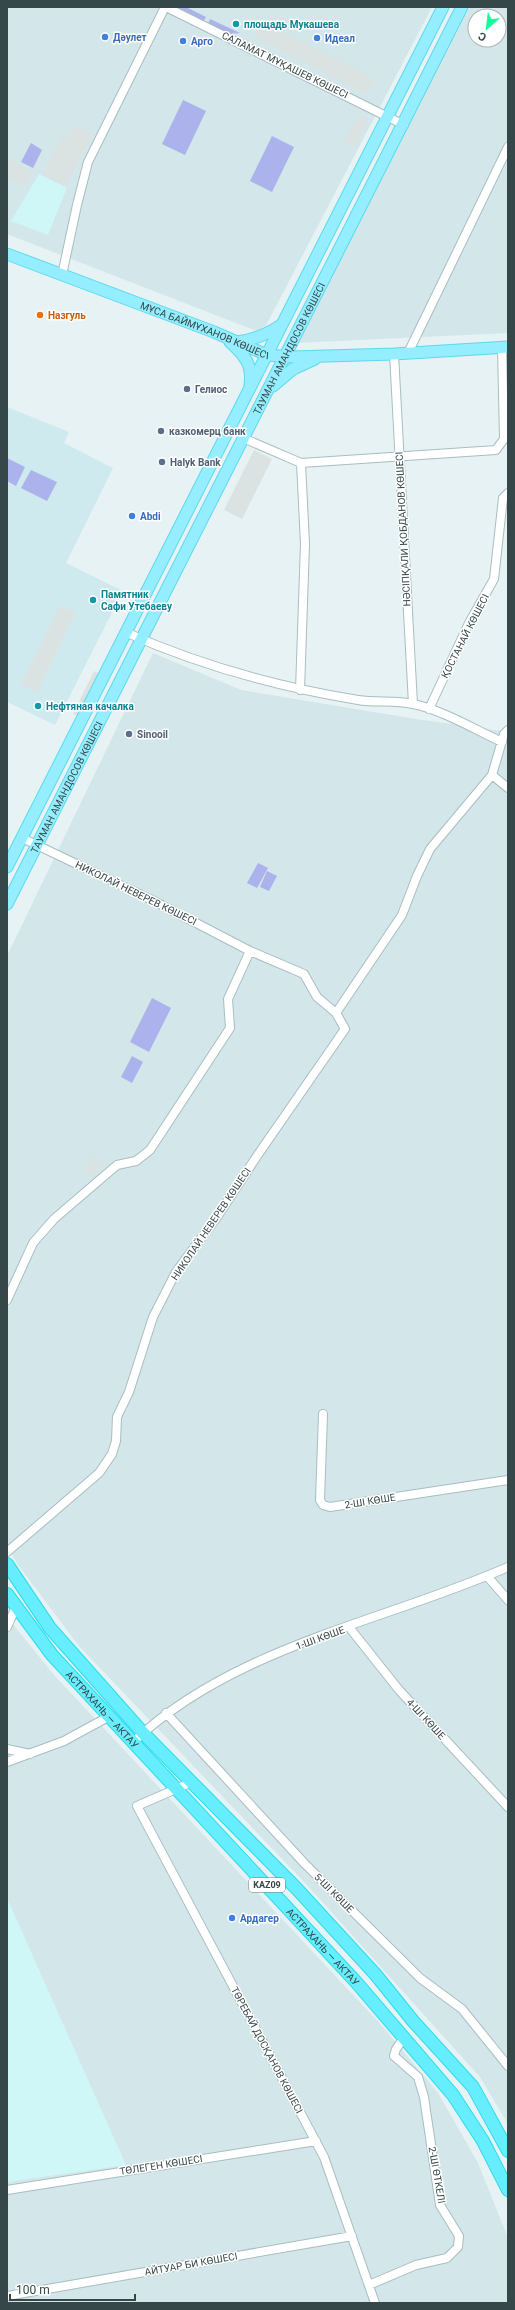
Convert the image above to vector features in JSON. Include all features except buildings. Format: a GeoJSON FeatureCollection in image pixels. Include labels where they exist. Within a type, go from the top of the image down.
{"type":"FeatureCollection","features":[{"type":"Feature","properties":{"kind":"highway","name":"АСТРАХАНЬ — АКТАУ"},"geometry":{"type":"LineString","coordinates":[[7,1564],[50,1628],[143,1733],[303,1894],[376,1975],[413,2021],[473,2088],[508,2151]]}},
{"type":"Feature","properties":{"kind":"highway","name":"АСТРАХАНЬ — АКТАУ"},"geometry":{"type":"LineString","coordinates":[[7,1594],[52,1655],[108,1717],[356,1982],[453,2095],[483,2141],[508,2190]]}},
{"type":"Feature","properties":{"kind":"main road","name":"ТАУМАН АМАНДОСОВ КӨШЕСІ"},"geometry":{"type":"LineString","coordinates":[[7,867],[443,7]]}},
{"type":"Feature","properties":{"kind":"main road","name":"ТАУМАН АМАНДОСОВ КӨШЕСІ"},"geometry":{"type":"LineString","coordinates":[[7,904],[243,438],[404,125],[462,7]]}},
{"type":"Feature","properties":{"kind":"main road","name":"МҰСА БАЙМҰХАНОВ КӨШЕСІ"},"geometry":{"type":"LineString","coordinates":[[7,254],[223,336],[267,355],[315,356],[394,354],[505,347]]}},
{"type":"Feature","properties":{"kind":"main road"},"geometry":{"type":"LineString","coordinates":[[238,342],[248,341],[265,334],[283,323]]}},
{"type":"Feature","properties":{"kind":"main road"},"geometry":{"type":"LineString","coordinates":[[267,392],[293,369],[315,356],[298,342],[299,330]]}},
{"type":"Feature","properties":{"kind":"main road"},"geometry":{"type":"LineString","coordinates":[[223,336],[240,352],[251,367],[249,390]]}},
{"type":"Feature","properties":{"kind":"street","name":"САЛАМАТ МҰҚАШЕВ КӨШЕСІ"},"geometry":{"type":"LineString","coordinates":[[166,7],[404,125]]}},
{"type":"Feature","properties":{"kind":"street"},"geometry":{"type":"LineString","coordinates":[[62,275],[76,205],[88,162],[166,7]]}},
{"type":"Feature","properties":{"kind":"street"},"geometry":{"type":"LineString","coordinates":[[408,353],[508,147]]}},
{"type":"Feature","properties":{"kind":"street"},"geometry":{"type":"LineString","coordinates":[[243,438],[301,463],[496,450],[504,439],[505,347]]}},
{"type":"Feature","properties":{"kind":"street","name":"НӘСІПҚАЛИ ҚОБДАНОВ КӨШЕСІ"},"geometry":{"type":"LineString","coordinates":[[394,354],[412,704]]}},
{"type":"Feature","properties":{"kind":"street"},"geometry":{"type":"LineString","coordinates":[[300,690],[305,544],[301,463]]}},
{"type":"Feature","properties":{"kind":"street","name":"ҚОСТАНАЙ КӨШЕСІ"},"geometry":{"type":"LineString","coordinates":[[429,709],[469,623],[494,579],[503,498],[508,493]]}},
{"type":"Feature","properties":{"kind":"street"},"geometry":{"type":"LineString","coordinates":[[125,632],[141,640],[234,672],[300,690],[360,700],[412,704],[429,709],[502,742]]}},
{"type":"Feature","properties":{"kind":"street"},"geometry":{"type":"LineString","coordinates":[[336,1014],[402,915],[417,876],[430,849],[492,775],[504,734],[508,730]]}},
{"type":"Feature","properties":{"kind":"street"},"geometry":{"type":"LineString","coordinates":[[492,775],[508,788]]}},
{"type":"Feature","properties":{"kind":"street","name":"НИКОЛАЙ НЕВЕРЕВ КӨШЕСІ"},"geometry":{"type":"LineString","coordinates":[[7,1552],[99,1473],[112,1454],[116,1440],[117,1417],[129,1392],[156,1311],[176,1272],[217,1217],[256,1156],[345,1029],[336,1014],[317,997],[304,974],[250,951],[152,900],[22,838]]}},
{"type":"Feature","properties":{"kind":"street"},"geometry":{"type":"LineString","coordinates":[[7,1300],[33,1243],[54,1219],[117,1165],[136,1161],[150,1150],[230,1028],[228,999],[250,951]]}},
{"type":"Feature","properties":{"kind":"street","name":"2-ШІ КӨШЕ"},"geometry":{"type":"LineString","coordinates":[[323,1414],[320,1500],[323,1505],[330,1507],[508,1480]]}},
{"type":"Feature","properties":{"kind":"street","name":"1-ШІ КӨШЕ"},"geometry":{"type":"LineString","coordinates":[[133,1742],[166,1713],[227,1676],[319,1636],[348,1627],[508,1567]]}},
{"type":"Feature","properties":{"kind":"street"},"geometry":{"type":"LineString","coordinates":[[487,1576],[508,1600]]}},
{"type":"Feature","properties":{"kind":"street"},"geometry":{"type":"LineString","coordinates":[[7,1627],[16,1607]]}},
{"type":"Feature","properties":{"kind":"street","name":"4-ШI КӨШЕ"},"geometry":{"type":"LineString","coordinates":[[348,1627],[399,1690],[508,1807]]}},
{"type":"Feature","properties":{"kind":"street","name":"5-ШI КӨШЕ"},"geometry":{"type":"LineString","coordinates":[[166,1713],[305,1864],[420,1978],[462,2009],[508,2066]]}},
{"type":"Feature","properties":{"kind":"street"},"geometry":{"type":"LineString","coordinates":[[7,1762],[64,1741],[108,1717]]}},
{"type":"Feature","properties":{"kind":"street"},"geometry":{"type":"LineString","coordinates":[[7,1748],[30,1754]]}},
{"type":"Feature","properties":{"kind":"street"},"geometry":{"type":"LineString","coordinates":[[177,1789],[192,1782]]}},
{"type":"Feature","properties":{"kind":"street","name":"ТӨРЕБАЙ ДОСҚАНОВ КӨШЕСІ"},"geometry":{"type":"LineString","coordinates":[[177,1789],[137,1806],[324,2156],[375,2303]]}},
{"type":"Feature","properties":{"kind":"street","name":"2-ШІ ӨТКЕЛІ"},"geometry":{"type":"LineString","coordinates":[[369,2285],[416,2265],[447,2258],[458,2247],[459,2236],[440,2205],[424,2097],[418,2077],[394,2056],[396,2049],[404,2038]]}},
{"type":"Feature","properties":{"kind":"street","name":"ТӨЛЕГЕН КӨШЕСІ"},"geometry":{"type":"LineString","coordinates":[[7,2190],[316,2141]]}},
{"type":"Feature","properties":{"kind":"street","name":"АЙТУАР БИ КӨШЕСІ"},"geometry":{"type":"LineString","coordinates":[[7,2296],[352,2236]]}},
{"type":"Feature","properties":{"kind":"shaded area"},"geometry":{"type":"Polygon","coordinates":[[[7,7],[432,7],[262,333],[7,234],[7,7]]]}},
{"type":"Feature","properties":{"kind":"shaded area"},"geometry":{"type":"Polygon","coordinates":[[[178,7],[186,7],[206,17],[203,22],[182,12],[178,7]]]}},
{"type":"Feature","properties":{"kind":"shaded area"},"geometry":{"type":"Polygon","coordinates":[[[470,7],[508,7],[508,333],[294,343],[467,13],[467,48],[507,48],[507,8],[470,7]]]}},
{"type":"Feature","properties":{"kind":"shaded area"},"geometry":{"type":"Polygon","coordinates":[[[210,19],[240,33],[229,34],[208,24],[210,19]]]}},
{"type":"Feature","properties":{"kind":"shaded area"},"geometry":{"type":"Polygon","coordinates":[[[262,23],[374,79],[366,94],[254,37],[262,23]]]}},
{"type":"Feature","properties":{"kind":"shaded area"},"geometry":{"type":"Polygon","coordinates":[[[183,100],[206,111],[185,155],[162,144],[183,100]]]}},
{"type":"Feature","properties":{"kind":"shaded area"},"geometry":{"type":"Polygon","coordinates":[[[359,115],[368,120],[355,147],[345,141],[359,115]]]}},
{"type":"Feature","properties":{"kind":"shaded area"},"geometry":{"type":"Polygon","coordinates":[[[74,125],[93,134],[65,186],[42,175],[62,137],[67,140],[74,125]]]}},
{"type":"Feature","properties":{"kind":"shaded area"},"geometry":{"type":"Polygon","coordinates":[[[272,136],[294,147],[272,192],[250,181],[272,136]]]}},
{"type":"Feature","properties":{"kind":"shaded area"},"geometry":{"type":"Polygon","coordinates":[[[31,143],[42,150],[33,168],[21,162],[31,143]]]}},
{"type":"Feature","properties":{"kind":"shaded area"},"geometry":{"type":"Polygon","coordinates":[[[7,158],[31,171],[24,186],[7,177],[7,158]]]}},
{"type":"Feature","properties":{"kind":"shaded area"},"geometry":{"type":"Polygon","coordinates":[[[39,174],[67,188],[48,235],[11,221],[39,174]]]}},
{"type":"Feature","properties":{"kind":"shaded area"},"geometry":{"type":"Polygon","coordinates":[[[7,407],[69,432],[64,443],[113,468],[66,563],[123,591],[55,725],[7,702],[7,407]]]}},
{"type":"Feature","properties":{"kind":"shaded area"},"geometry":{"type":"Polygon","coordinates":[[[254,450],[272,459],[242,519],[224,510],[254,450]]]}},
{"type":"Feature","properties":{"kind":"shaded area"},"geometry":{"type":"Polygon","coordinates":[[[7,458],[25,467],[16,486],[7,481],[7,458]]]}},
{"type":"Feature","properties":{"kind":"shaded area"},"geometry":{"type":"Polygon","coordinates":[[[31,470],[57,482],[47,501],[21,488],[31,470]]]}},
{"type":"Feature","properties":{"kind":"shaded area"},"geometry":{"type":"Polygon","coordinates":[[[60,605],[76,613],[37,692],[21,684],[60,605]]]}},
{"type":"Feature","properties":{"kind":"shaded area"},"geometry":{"type":"Polygon","coordinates":[[[153,653],[241,690],[416,719],[508,732],[508,2124],[480,2077],[307,1885],[79,1646],[16,1562],[7,1545],[7,956],[153,653]]]}},
{"type":"Feature","properties":{"kind":"shaded area"},"geometry":{"type":"Polygon","coordinates":[[[94,671],[101,675],[79,717],[73,714],[94,671]]]}},
{"type":"Feature","properties":{"kind":"shaded area"},"geometry":{"type":"Polygon","coordinates":[[[258,863],[268,868],[257,888],[247,883],[258,863]]]}},
{"type":"Feature","properties":{"kind":"shaded area"},"geometry":{"type":"Polygon","coordinates":[[[267,871],[277,876],[269,891],[260,887],[267,871]]]}},
{"type":"Feature","properties":{"kind":"shaded area"},"geometry":{"type":"Polygon","coordinates":[[[152,998],[171,1008],[149,1052],[130,1042],[152,998]]]}},
{"type":"Feature","properties":{"kind":"shaded area"},"geometry":{"type":"Polygon","coordinates":[[[132,1056],[143,1062],[132,1083],[121,1077],[132,1056]]]}},
{"type":"Feature","properties":{"kind":"shaded area"},"geometry":{"type":"Polygon","coordinates":[[[91,1156],[104,1164],[96,1178],[83,1170],[91,1156]]]}},
{"type":"Feature","properties":{"kind":"shaded area"},"geometry":{"type":"Polygon","coordinates":[[[7,1617],[54,1675],[383,2027],[438,2093],[478,2163],[508,2238],[508,2303],[7,2303],[7,1617]]]}},
{"type":"Feature","properties":{"kind":"shaded area"},"geometry":{"type":"Polygon","coordinates":[[[7,1898],[126,2165],[7,2182],[7,1898]]]}},
{"type":"Feature","properties":{"kind":"place","name":"площадь Мукашева"},"geometry":{"type":"Point","coordinates":[236,24]}},
{"type":"Feature","properties":{"kind":"place","name":"Дәулет"},"geometry":{"type":"Point","coordinates":[105,37]}},
{"type":"Feature","properties":{"kind":"place","name":"Идеал"},"geometry":{"type":"Point","coordinates":[317,38]}},
{"type":"Feature","properties":{"kind":"place","name":"Арго"},"geometry":{"type":"Point","coordinates":[183,41]}},
{"type":"Feature","properties":{"kind":"place","name":"Назгуль"},"geometry":{"type":"Point","coordinates":[40,315]}},
{"type":"Feature","properties":{"kind":"place","name":"Гелиос"},"geometry":{"type":"Point","coordinates":[187,389]}},
{"type":"Feature","properties":{"kind":"place","name":"казкомерц банк"},"geometry":{"type":"Point","coordinates":[161,431]}},
{"type":"Feature","properties":{"kind":"place","name":"Halyk Bank"},"geometry":{"type":"Point","coordinates":[162,462]}},
{"type":"Feature","properties":{"kind":"place","name":"Abdi"},"geometry":{"type":"Point","coordinates":[132,516]}},
{"type":"Feature","properties":{"kind":"place","name":"Памятник Сафи Утебаеву"},"geometry":{"type":"Point","coordinates":[93,600]}},
{"type":"Feature","properties":{"kind":"place","name":"Нефтяная качалка"},"geometry":{"type":"Point","coordinates":[38,706]}},
{"type":"Feature","properties":{"kind":"place","name":"Sinooil"},"geometry":{"type":"Point","coordinates":[129,734]}},
{"type":"Feature","properties":{"kind":"place","name":"Ардагер"},"geometry":{"type":"Point","coordinates":[232,1918]}}]}
